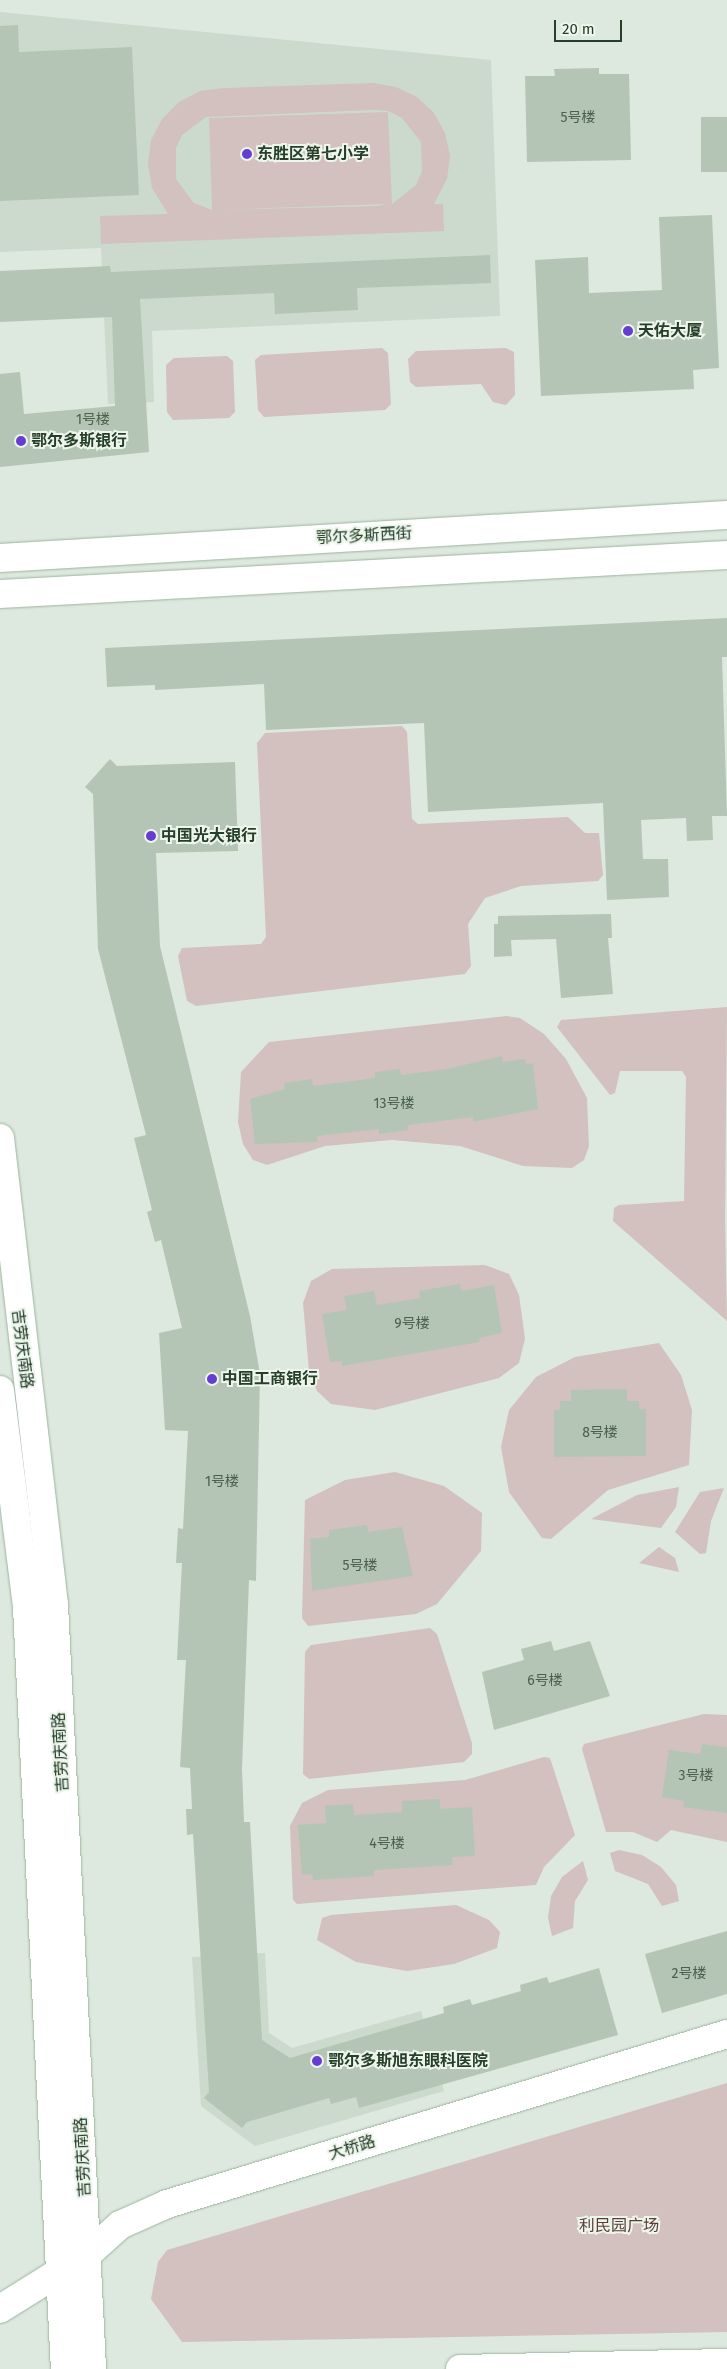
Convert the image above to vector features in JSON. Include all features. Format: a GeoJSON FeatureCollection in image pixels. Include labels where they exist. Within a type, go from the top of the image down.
{"type":"FeatureCollection","features":[{"type":"Feature","properties":{"kind":"main road","name":"鄂尔多斯西街"},"geometry":{"type":"LineString","coordinates":[[0,558],[727,514]]}},
{"type":"Feature","properties":{"kind":"main road"},"geometry":{"type":"LineString","coordinates":[[0,594],[727,555]]}},
{"type":"Feature","properties":{"kind":"main road","name":"吉劳庆南路"},"geometry":{"type":"LineString","coordinates":[[0,1138],[54,1605],[88,2254],[92,2369]]}},
{"type":"Feature","properties":{"kind":"main road","name":"吉劳庆南路"},"geometry":{"type":"LineString","coordinates":[[0,1390],[27,1607],[63,2269],[65,2369]]}},
{"type":"Feature","properties":{"kind":"main road","name":"大桥路"},"geometry":{"type":"LineString","coordinates":[[0,2309],[88,2254],[120,2225],[167,2204],[727,2034]]}},
{"type":"Feature","properties":{"kind":"main road"},"geometry":{"type":"LineString","coordinates":[[460,2369],[727,2363]]}},
{"type":"Feature","properties":{"kind":"shaded area","name":"东胜区第七小学"},"geometry":{"type":"Polygon","coordinates":[[[0,12],[491,60],[500,316],[152,331],[154,402],[108,404],[101,248],[0,252],[0,12]]]}},
{"type":"Feature","properties":{"kind":"shaded area","name":"鄂尔多斯旭东眼科医院"},"geometry":{"type":"Polygon","coordinates":[[[265,1953],[269,2033],[292,2048],[421,2011],[444,2091],[255,2146],[201,2106],[192,1957],[265,1953]]]}},
{"type":"Feature","properties":{"kind":"green space"},"geometry":{"type":"Polygon","coordinates":[[[373,83],[396,87],[417,97],[434,113],[445,133],[450,156],[447,179],[434,204],[443,204],[444,231],[101,244],[100,216],[168,214],[152,188],[148,164],[151,140],[162,119],[179,102],[200,91],[224,88],[373,83]],[[388,111],[206,117],[182,135],[176,148],[176,179],[194,203],[212,210],[209,118],[388,112],[392,204],[416,185],[422,171],[421,142],[402,118],[388,111]],[[387,204],[214,210],[377,206],[387,204]]]}},
{"type":"Feature","properties":{"kind":"green space"},"geometry":{"type":"Polygon","coordinates":[[[382,348],[388,353],[391,404],[385,410],[264,417],[258,410],[255,360],[261,355],[382,348]]]}},
{"type":"Feature","properties":{"kind":"green space"},"geometry":{"type":"Polygon","coordinates":[[[506,348],[514,352],[515,395],[506,405],[493,402],[481,384],[416,387],[410,382],[408,359],[416,351],[506,348]]]}},
{"type":"Feature","properties":{"kind":"green space"},"geometry":{"type":"Polygon","coordinates":[[[227,356],[233,361],[235,412],[229,418],[173,420],[167,412],[166,365],[174,358],[227,356]]]}},
{"type":"Feature","properties":{"kind":"green space"},"geometry":{"type":"Polygon","coordinates":[[[402,726],[407,732],[412,819],[418,824],[568,817],[585,833],[599,833],[603,875],[598,881],[521,886],[485,898],[468,924],[471,966],[465,974],[196,1006],[187,1001],[178,956],[182,948],[261,944],[266,937],[257,743],[265,733],[402,726]]]}},
{"type":"Feature","properties":{"kind":"green space"},"geometry":{"type":"Polygon","coordinates":[[[727,1007],[725,1220],[727,1321],[613,1221],[614,1208],[619,1205],[684,1201],[686,1077],[682,1071],[620,1071],[615,1093],[610,1095],[557,1027],[561,1020],[727,1007]]]}},
{"type":"Feature","properties":{"kind":"green space"},"geometry":{"type":"Polygon","coordinates":[[[507,1016],[520,1018],[544,1034],[566,1059],[587,1098],[589,1146],[584,1160],[572,1168],[523,1166],[460,1146],[392,1140],[325,1146],[267,1165],[253,1160],[243,1144],[238,1122],[241,1072],[269,1042],[507,1016]]]}},
{"type":"Feature","properties":{"kind":"green space"},"geometry":{"type":"Polygon","coordinates":[[[485,1265],[509,1274],[519,1295],[525,1339],[519,1363],[499,1378],[375,1410],[331,1404],[317,1391],[309,1371],[303,1303],[311,1281],[332,1269],[485,1265]]]}},
{"type":"Feature","properties":{"kind":"green space"},"geometry":{"type":"Polygon","coordinates":[[[659,1343],[681,1375],[692,1410],[689,1465],[608,1490],[551,1539],[542,1538],[509,1492],[501,1447],[509,1410],[536,1377],[575,1357],[659,1343]]]}},
{"type":"Feature","properties":{"kind":"green space"},"geometry":{"type":"Polygon","coordinates":[[[395,1472],[444,1486],[482,1513],[481,1551],[437,1604],[416,1614],[308,1626],[302,1618],[305,1500],[345,1480],[395,1472]]]}},
{"type":"Feature","properties":{"kind":"green space"},"geometry":{"type":"Polygon","coordinates":[[[679,1487],[676,1507],[661,1528],[591,1519],[637,1495],[679,1487]]]}},
{"type":"Feature","properties":{"kind":"green space"},"geometry":{"type":"Polygon","coordinates":[[[724,1488],[711,1521],[706,1553],[700,1554],[675,1532],[700,1492],[724,1488]]]}},
{"type":"Feature","properties":{"kind":"green space"},"geometry":{"type":"Polygon","coordinates":[[[659,1547],[675,1558],[679,1572],[639,1563],[659,1547]]]}},
{"type":"Feature","properties":{"kind":"green space"},"geometry":{"type":"Polygon","coordinates":[[[430,1628],[437,1634],[472,1743],[472,1754],[464,1762],[309,1779],[303,1774],[305,1652],[311,1645],[430,1628]]]}},
{"type":"Feature","properties":{"kind":"green space"},"geometry":{"type":"Polygon","coordinates":[[[704,1714],[727,1715],[727,1842],[671,1830],[657,1842],[633,1832],[606,1832],[582,1749],[584,1744],[704,1714]]]}},
{"type":"Feature","properties":{"kind":"green space"},"geometry":{"type":"Polygon","coordinates":[[[544,1757],[550,1758],[575,1835],[544,1867],[536,1885],[297,1904],[293,1900],[290,1826],[302,1803],[328,1790],[465,1780],[544,1757]]]}},
{"type":"Feature","properties":{"kind":"green space"},"geometry":{"type":"Polygon","coordinates":[[[619,1850],[642,1855],[661,1867],[676,1885],[679,1901],[662,1906],[648,1884],[615,1871],[610,1853],[619,1850]]]}},
{"type":"Feature","properties":{"kind":"green space"},"geometry":{"type":"Polygon","coordinates":[[[583,1861],[588,1880],[575,1901],[573,1928],[552,1936],[548,1918],[551,1896],[562,1877],[583,1861]]]}},
{"type":"Feature","properties":{"kind":"green space"},"geometry":{"type":"Polygon","coordinates":[[[456,1905],[489,1920],[500,1932],[497,1948],[454,1964],[407,1971],[356,1962],[317,1940],[322,1918],[331,1915],[456,1905]]]}},
{"type":"Feature","properties":{"kind":"green space","name":"利民园广场"},"geometry":{"type":"Polygon","coordinates":[[[727,2083],[727,2332],[182,2342],[151,2299],[158,2262],[167,2250],[727,2083]]]}},
{"type":"Feature","properties":{"kind":"building"},"geometry":{"type":"Polygon","coordinates":[[[18,25],[19,52],[132,47],[139,195],[0,201],[0,26],[18,25]]]}},
{"type":"Feature","properties":{"kind":"building"},"geometry":{"type":"Polygon","coordinates":[[[599,68],[599,74],[629,74],[631,160],[527,162],[525,76],[555,76],[554,69],[599,68]]]}},
{"type":"Feature","properties":{"kind":"building"},"geometry":{"type":"Polygon","coordinates":[[[701,117],[727,117],[727,172],[701,172],[701,117]]]}},
{"type":"Feature","properties":{"kind":"building","name":"天佑大厦"},"geometry":{"type":"Polygon","coordinates":[[[712,215],[719,368],[693,370],[694,389],[541,396],[535,260],[588,257],[589,293],[662,290],[659,217],[712,215]]]}},
{"type":"Feature","properties":{"kind":"building"},"geometry":{"type":"Polygon","coordinates":[[[490,255],[491,283],[357,288],[358,310],[275,314],[274,293],[140,299],[149,452],[0,467],[0,374],[20,372],[24,414],[115,406],[112,317],[0,322],[0,271],[110,266],[111,272],[490,255]]]}},
{"type":"Feature","properties":{"kind":"building"},"geometry":{"type":"Polygon","coordinates":[[[727,618],[727,657],[722,657],[727,816],[712,816],[713,840],[687,841],[686,818],[641,820],[643,859],[668,859],[669,897],[607,900],[603,803],[428,812],[424,723],[266,730],[264,684],[155,690],[155,685],[107,687],[105,648],[727,618]]]}},
{"type":"Feature","properties":{"kind":"building"},"geometry":{"type":"Polygon","coordinates":[[[110,759],[117,766],[235,762],[238,851],[156,853],[160,946],[250,1316],[260,1374],[256,1581],[249,1580],[242,1769],[244,1822],[250,1822],[262,2040],[290,2058],[444,2013],[443,2007],[470,1999],[472,2005],[521,1991],[520,1985],[547,1977],[549,1983],[599,1968],[618,2035],[359,2108],[356,2097],[331,2104],[329,2098],[247,2122],[242,2128],[204,2098],[209,2092],[193,1834],[187,1835],[186,1809],[192,1809],[190,1768],[180,1767],[186,1660],[177,1660],[182,1563],[176,1563],[178,1528],[183,1529],[188,1431],[165,1430],[159,1333],[182,1328],[161,1240],[155,1242],[147,1212],[152,1210],[134,1138],[146,1135],[98,949],[93,794],[85,787],[110,759]]]}},
{"type":"Feature","properties":{"kind":"building"},"geometry":{"type":"Polygon","coordinates":[[[611,914],[612,938],[608,938],[613,994],[561,998],[556,939],[511,940],[512,956],[494,957],[494,924],[498,924],[498,916],[611,914]]]}},
{"type":"Feature","properties":{"kind":"building"},"geometry":{"type":"Polygon","coordinates":[[[502,1056],[503,1062],[525,1059],[526,1064],[533,1063],[538,1109],[473,1122],[473,1117],[408,1125],[408,1130],[379,1134],[379,1129],[317,1136],[318,1142],[255,1144],[250,1099],[285,1089],[284,1083],[312,1079],[313,1086],[375,1078],[375,1072],[400,1069],[401,1075],[447,1069],[502,1056]]]}},
{"type":"Feature","properties":{"kind":"building"},"geometry":{"type":"Polygon","coordinates":[[[460,1284],[461,1291],[494,1285],[502,1333],[479,1338],[480,1342],[342,1366],[342,1361],[330,1362],[322,1314],[347,1310],[344,1296],[374,1291],[377,1305],[420,1298],[419,1291],[460,1284]]]}},
{"type":"Feature","properties":{"kind":"building"},"geometry":{"type":"Polygon","coordinates":[[[627,1389],[627,1401],[639,1401],[639,1409],[646,1409],[646,1456],[554,1457],[554,1410],[560,1410],[560,1401],[571,1401],[571,1390],[627,1389]]]}},
{"type":"Feature","properties":{"kind":"building"},"geometry":{"type":"Polygon","coordinates":[[[367,1525],[368,1532],[402,1527],[413,1576],[312,1591],[310,1539],[329,1537],[329,1530],[367,1525]]]}},
{"type":"Feature","properties":{"kind":"building"},"geometry":{"type":"Polygon","coordinates":[[[551,1641],[554,1651],[590,1641],[610,1696],[494,1730],[482,1672],[524,1660],[521,1649],[551,1641]]]}},
{"type":"Feature","properties":{"kind":"building"},"geometry":{"type":"Polygon","coordinates":[[[702,1744],[727,1747],[727,1813],[683,1807],[684,1801],[662,1797],[669,1750],[700,1754],[702,1744]]]}},
{"type":"Feature","properties":{"kind":"building"},"geometry":{"type":"Polygon","coordinates":[[[440,1799],[440,1809],[472,1807],[475,1856],[452,1857],[453,1865],[374,1870],[374,1876],[313,1880],[312,1874],[302,1875],[298,1825],[326,1823],[325,1806],[353,1804],[354,1815],[402,1812],[402,1801],[440,1799]]]}},
{"type":"Feature","properties":{"kind":"building"},"geometry":{"type":"Polygon","coordinates":[[[727,1931],[727,1994],[662,2013],[645,1954],[727,1931]]]}},
{"type":"Feature","properties":{"kind":"place","name":"东胜区第七小学"},"geometry":{"type":"Point","coordinates":[247,154]}},
{"type":"Feature","properties":{"kind":"place","name":"天佑大厦"},"geometry":{"type":"Point","coordinates":[628,331]}},
{"type":"Feature","properties":{"kind":"place","name":"鄂尔多斯银行"},"geometry":{"type":"Point","coordinates":[21,441]}},
{"type":"Feature","properties":{"kind":"place","name":"中国光大银行"},"geometry":{"type":"Point","coordinates":[151,836]}},
{"type":"Feature","properties":{"kind":"place","name":"中国工商银行"},"geometry":{"type":"Point","coordinates":[212,1379]}},
{"type":"Feature","properties":{"kind":"place","name":"鄂尔多斯旭东眼科医院"},"geometry":{"type":"Point","coordinates":[317,2061]}}]}
